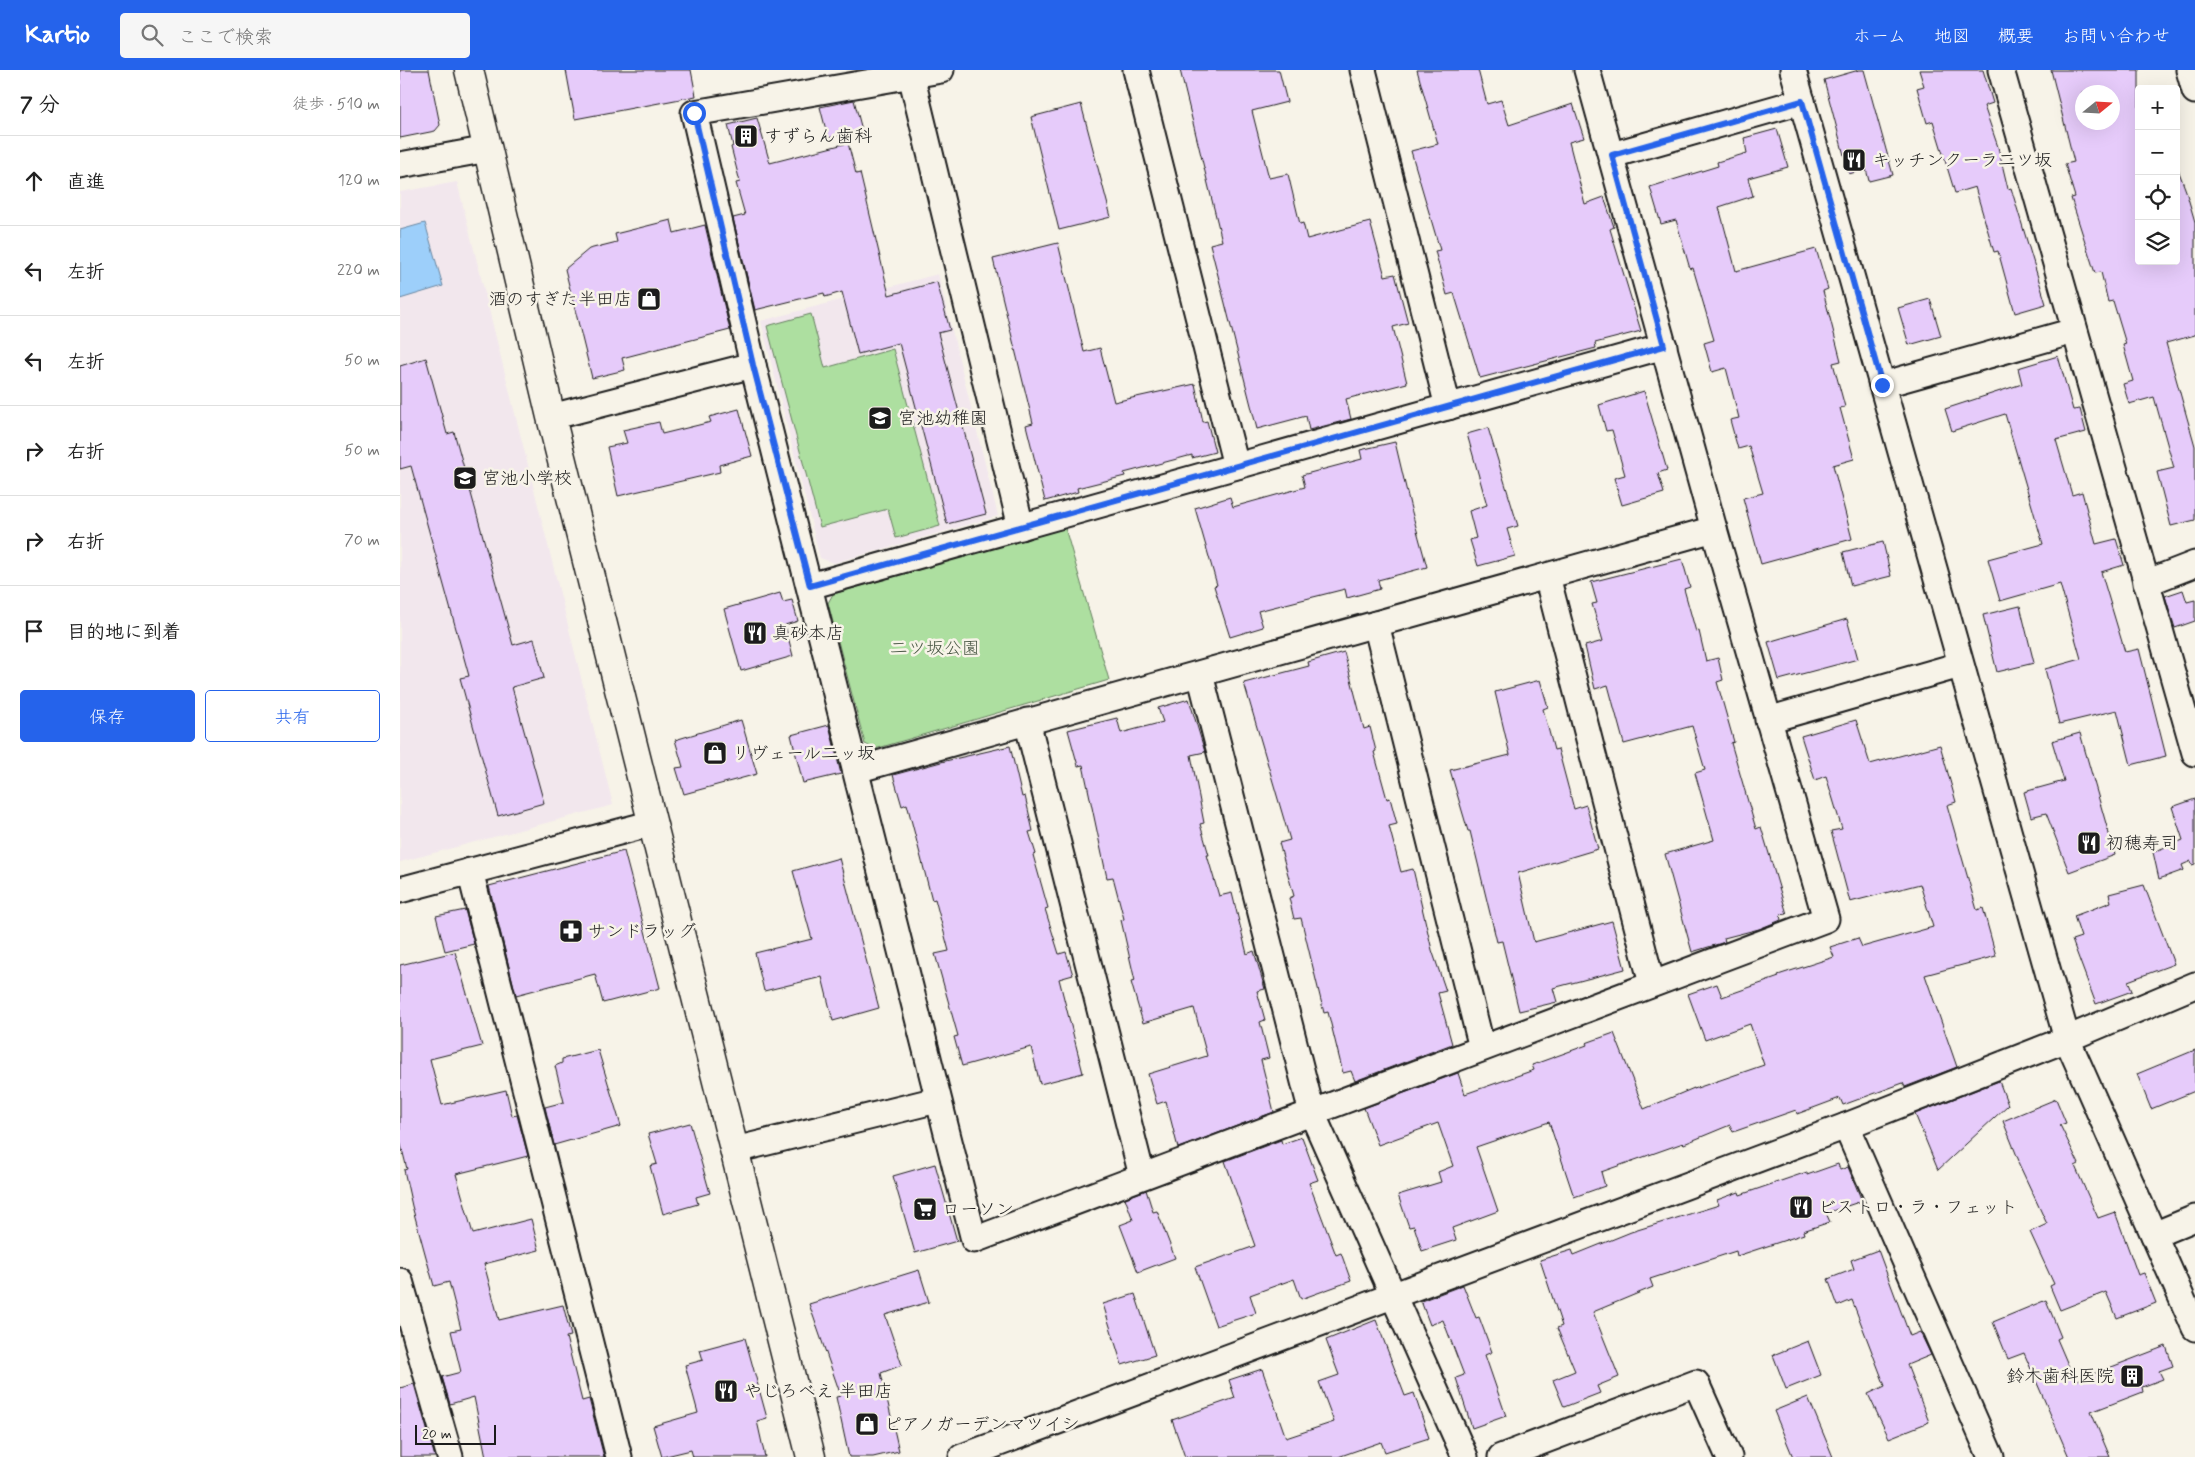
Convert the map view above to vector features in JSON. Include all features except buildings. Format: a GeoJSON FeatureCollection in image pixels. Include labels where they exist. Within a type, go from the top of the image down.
{"type":"FeatureCollection","features":[{"type":"Feature","properties":{"kind":"street"},"geometry":{"type":"LineString","coordinates":[[469,70],[552,417],[811,1457]]}},
{"type":"Feature","properties":{"kind":"street"},"geometry":{"type":"LineString","coordinates":[[941,70],[694,113],[753,365],[810,586],[937,1100],[974,1240],[1826,919],[1714,529],[1587,70]]}},
{"type":"Feature","properties":{"kind":"street"},"geometry":{"type":"LineString","coordinates":[[1136,70],[1236,466]]}},
{"type":"Feature","properties":{"kind":"street"},"geometry":{"type":"LineString","coordinates":[[1363,70],[1448,407]]}},
{"type":"Feature","properties":{"kind":"street"},"geometry":{"type":"LineString","coordinates":[[1793,70],[2066,1039],[2195,1328]]}},
{"type":"Feature","properties":{"kind":"street"},"geometry":{"type":"LineString","coordinates":[[2001,70],[2195,753]]}},
{"type":"Feature","properties":{"kind":"street"},"geometry":{"type":"LineString","coordinates":[[2189,70],[2195,91]]}},
{"type":"Feature","properties":{"kind":"street"},"geometry":{"type":"LineString","coordinates":[[911,76],[1021,527]]}},
{"type":"Feature","properties":{"kind":"street"},"geometry":{"type":"LineString","coordinates":[[1612,155],[1802,101]]}},
{"type":"Feature","properties":{"kind":"street"},"geometry":{"type":"LineString","coordinates":[[400,165],[488,149]]}},
{"type":"Feature","properties":{"kind":"street"},"geometry":{"type":"LineString","coordinates":[[1882,385],[2074,331]]}},
{"type":"Feature","properties":{"kind":"street"},"geometry":{"type":"LineString","coordinates":[[810,586],[1664,346]]}},
{"type":"Feature","properties":{"kind":"street"},"geometry":{"type":"LineString","coordinates":[[552,417],[753,365]]}},
{"type":"Feature","properties":{"kind":"street"},"geometry":{"type":"LineString","coordinates":[[856,770],[1714,529]]}},
{"type":"Feature","properties":{"kind":"street"},"geometry":{"type":"LineString","coordinates":[[2146,583],[2195,564]]}},
{"type":"Feature","properties":{"kind":"street"},"geometry":{"type":"LineString","coordinates":[[1547,576],[1652,984]]}},
{"type":"Feature","properties":{"kind":"street"},"geometry":{"type":"LineString","coordinates":[[1376,624],[1482,1048]]}},
{"type":"Feature","properties":{"kind":"street"},"geometry":{"type":"LineString","coordinates":[[1768,720],[1960,666]]}},
{"type":"Feature","properties":{"kind":"street"},"geometry":{"type":"LineString","coordinates":[[1200,674],[1312,1113],[1465,1457]]}},
{"type":"Feature","properties":{"kind":"street"},"geometry":{"type":"LineString","coordinates":[[1027,721],[1142,1176]]}},
{"type":"Feature","properties":{"kind":"street"},"geometry":{"type":"LineString","coordinates":[[400,890],[653,823]]}},
{"type":"Feature","properties":{"kind":"street"},"geometry":{"type":"LineString","coordinates":[[470,871],[620,1457]]}},
{"type":"Feature","properties":{"kind":"street"},"geometry":{"type":"LineString","coordinates":[[962,1457],[1846,1126],[2195,986]]}},
{"type":"Feature","properties":{"kind":"street"},"geometry":{"type":"LineString","coordinates":[[735,1150],[937,1100]]}},
{"type":"Feature","properties":{"kind":"street"},"geometry":{"type":"LineString","coordinates":[[1846,1126],[1991,1457]]}},
{"type":"Feature","properties":{"kind":"street"},"geometry":{"type":"LineString","coordinates":[[2154,1236],[2195,1218]]}},
{"type":"Feature","properties":{"kind":"street"},"geometry":{"type":"LineString","coordinates":[[400,1281],[450,1457]]}},
{"type":"Feature","properties":{"kind":"street"},"geometry":{"type":"LineString","coordinates":[[1501,1457],[1696,1382],[1729,1457]]}},
{"type":"Feature","properties":{"kind":"shaded area","name":"宮池小学校"},"geometry":{"type":"Polygon","coordinates":[[[457,182],[613,805],[400,862],[400,192],[457,182]]]}},
{"type":"Feature","properties":{"kind":"shaded area","name":"宮池幼稚園"},"geometry":{"type":"Polygon","coordinates":[[[938,274],[998,516],[834,563],[820,558],[761,321],[938,274]]]}},
{"type":"Feature","properties":{"kind":"green space"},"geometry":{"type":"Polygon","coordinates":[[[811,314],[825,368],[893,349],[940,526],[896,538],[888,509],[820,527],[767,326],[811,314]]]}},
{"type":"Feature","properties":{"kind":"green space","name":"二ツ坂公園"},"geometry":{"type":"Polygon","coordinates":[[[1065,528],[1109,680],[875,749],[865,744],[828,603],[833,594],[1065,528]]]}},
{"type":"Feature","properties":{"kind":"water"},"geometry":{"type":"Polygon","coordinates":[[[425,223],[443,286],[400,299],[400,230],[425,223]]]}},
{"type":"Feature","properties":{"kind":"place","name":"すずらん歯科"},"geometry":{"type":"Point","coordinates":[746,136]}},
{"type":"Feature","properties":{"kind":"place","name":"キッチンクーラ二ツ坂"},"geometry":{"type":"Point","coordinates":[1854,160]}},
{"type":"Feature","properties":{"kind":"place","name":"酒のすぎた半田店"},"geometry":{"type":"Point","coordinates":[649,299]}},
{"type":"Feature","properties":{"kind":"place","name":"宮池幼稚園"},"geometry":{"type":"Point","coordinates":[880,418]}},
{"type":"Feature","properties":{"kind":"place","name":"宮池小学校"},"geometry":{"type":"Point","coordinates":[465,478]}},
{"type":"Feature","properties":{"kind":"place","name":"真砂本店"},"geometry":{"type":"Point","coordinates":[755,633]}},
{"type":"Feature","properties":{"kind":"place","name":"リヴェール二ッ坂"},"geometry":{"type":"Point","coordinates":[715,753]}},
{"type":"Feature","properties":{"kind":"place","name":"初穂寿司"},"geometry":{"type":"Point","coordinates":[2089,843]}},
{"type":"Feature","properties":{"kind":"place","name":"サンドラッグ"},"geometry":{"type":"Point","coordinates":[571,931]}},
{"type":"Feature","properties":{"kind":"place","name":"ビストロ・ラ・フェット"},"geometry":{"type":"Point","coordinates":[1801,1207]}},
{"type":"Feature","properties":{"kind":"place","name":"ローソン"},"geometry":{"type":"Point","coordinates":[925,1209]}},
{"type":"Feature","properties":{"kind":"place","name":"鈴木歯科医院"},"geometry":{"type":"Point","coordinates":[2132,1376]}},
{"type":"Feature","properties":{"kind":"place","name":"やじろべえ 半田店"},"geometry":{"type":"Point","coordinates":[726,1391]}},
{"type":"Feature","properties":{"kind":"place","name":"ピアノガーデンマツイシ"},"geometry":{"type":"Point","coordinates":[867,1424]}},
{"type":"Feature","properties":{"kind":"route"},"geometry":{"type":"LineString","coordinates":[[694,113],[753,365],[810,586],[1664,346],[1612,155],[1802,101],[1882,385]]}}]}
